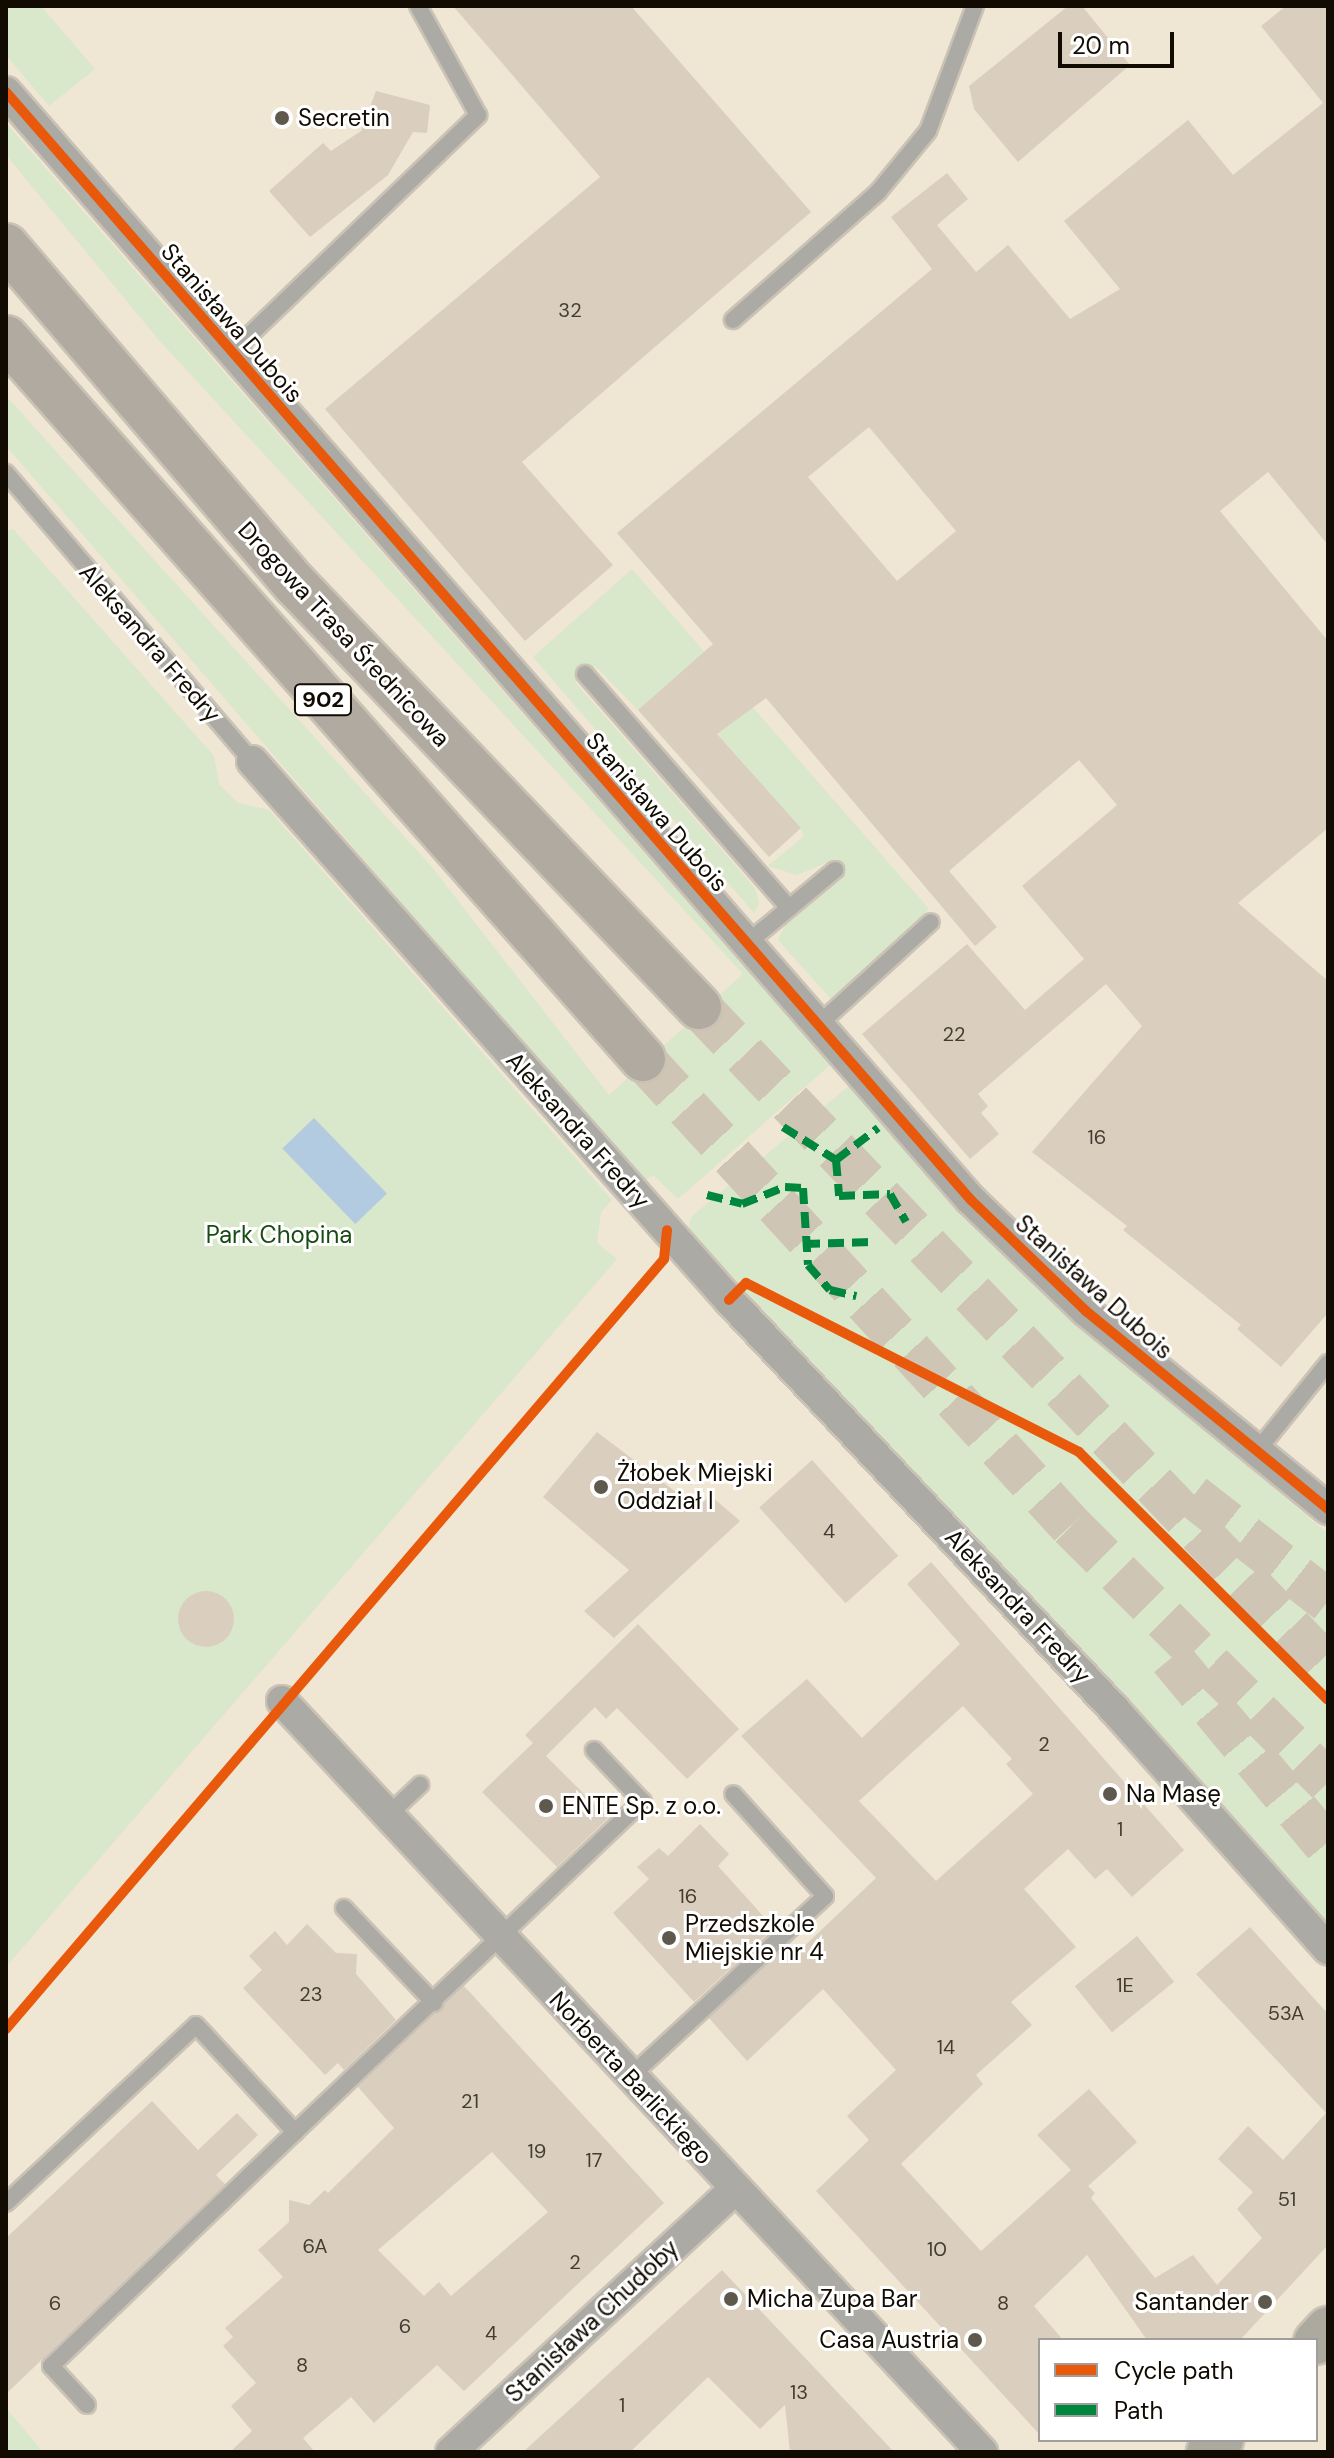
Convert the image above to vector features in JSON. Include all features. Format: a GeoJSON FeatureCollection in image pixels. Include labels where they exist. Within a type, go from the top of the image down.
{"type":"FeatureCollection","features":[{"type":"Feature","properties":{"kind":"main road","name":"Drogowa Trasa Średnicowa"},"geometry":{"type":"LineString","coordinates":[[6,246],[295,584],[699,1007]]}},
{"type":"Feature","properties":{"kind":"main road","name":"902"},"geometry":{"type":"LineString","coordinates":[[6,338],[643,1059]]}},
{"type":"Feature","properties":{"kind":"street","name":"Stanisława Dubois"},"geometry":{"type":"LineString","coordinates":[[6,92],[817,1026],[991,1220],[1086,1311],[1328,1509]]}},
{"type":"Feature","properties":{"kind":"street","name":"Aleksandra Fredry"},"geometry":{"type":"LineString","coordinates":[[252,761],[729,1300],[1103,1698],[1328,1949]]}},
{"type":"Feature","properties":{"kind":"street","name":"Norberta Barlickiego"},"geometry":{"type":"LineString","coordinates":[[282,1701],[386,1817],[632,2075],[734,2190],[982,2452]]}},
{"type":"Feature","properties":{"kind":"street","name":"Stanisława Chudoby"},"geometry":{"type":"LineString","coordinates":[[451,2452],[734,2190]]}},
{"type":"Feature","properties":{"kind":"lane"},"geometry":{"type":"LineString","coordinates":[[231,353],[478,115],[418,6]]}},
{"type":"Feature","properties":{"kind":"lane"},"geometry":{"type":"LineString","coordinates":[[733,320],[878,192],[928,131],[975,6]]}},
{"type":"Feature","properties":{"kind":"lane","name":"Aleksandra Fredry"},"geometry":{"type":"LineString","coordinates":[[6,473],[252,761]]}},
{"type":"Feature","properties":{"kind":"lane"},"geometry":{"type":"LineString","coordinates":[[585,674],[789,908]]}},
{"type":"Feature","properties":{"kind":"lane"},"geometry":{"type":"LineString","coordinates":[[746,944],[835,870]]}},
{"type":"Feature","properties":{"kind":"lane"},"geometry":{"type":"LineString","coordinates":[[817,1026],[931,922]]}},
{"type":"Feature","properties":{"kind":"lane"},"geometry":{"type":"LineString","coordinates":[[1257,1451],[1328,1363]]}},
{"type":"Feature","properties":{"kind":"lane"},"geometry":{"type":"LineString","coordinates":[[87,2405],[51,2366],[642,1801],[594,1750]]}},
{"type":"Feature","properties":{"kind":"lane"},"geometry":{"type":"LineString","coordinates":[[386,1817],[420,1785]]}},
{"type":"Feature","properties":{"kind":"lane"},"geometry":{"type":"LineString","coordinates":[[632,2075],[825,1896],[733,1794]]}},
{"type":"Feature","properties":{"kind":"lane"},"geometry":{"type":"LineString","coordinates":[[344,1908],[434,2003]]}},
{"type":"Feature","properties":{"kind":"lane"},"geometry":{"type":"LineString","coordinates":[[6,2203],[196,2025],[295,2132]]}},
{"type":"Feature","properties":{"kind":"green space"},"geometry":{"type":"Polygon","coordinates":[[[6,6],[41,6],[95,69],[49,106],[6,55],[6,6]]]}},
{"type":"Feature","properties":{"kind":"green space"},"geometry":{"type":"Polygon","coordinates":[[[6,123],[830,1065],[678,1199],[653,1175],[643,1182],[6,446],[6,396],[431,866],[609,1095],[743,974],[158,339],[6,155],[6,123]]]}},
{"type":"Feature","properties":{"kind":"green space","name":"Park Chopina"},"geometry":{"type":"Polygon","coordinates":[[[13,529],[214,756],[219,784],[238,803],[269,810],[612,1200],[601,1212],[597,1243],[617,1259],[6,1967],[6,531],[13,529]]]}},
{"type":"Feature","properties":{"kind":"green space"},"geometry":{"type":"Polygon","coordinates":[[[632,569],[929,909],[831,999],[778,940],[784,927],[840,880],[826,863],[797,875],[768,866],[803,837],[801,828],[671,682],[638,710],[595,666],[575,682],[755,888],[759,903],[754,913],[533,657],[632,569]]]}},
{"type":"Feature","properties":{"kind":"green space"},"geometry":{"type":"Polygon","coordinates":[[[849,1086],[972,1216],[1129,1365],[1328,1534],[1328,1931],[687,1233],[692,1216],[849,1086]]]}},
{"type":"Feature","properties":{"kind":"green space"},"geometry":{"type":"Polygon","coordinates":[[[6,2408],[43,2452],[6,2452],[6,2408]]]}},
{"type":"Feature","properties":{"kind":"water"},"geometry":{"type":"Polygon","coordinates":[[[314,1118],[387,1194],[355,1224],[282,1149],[314,1118]]]}},
{"type":"Feature","properties":{"kind":"building"},"geometry":{"type":"Polygon","coordinates":[[[453,6],[631,6],[811,212],[522,462],[613,565],[525,641],[325,409],[600,177],[453,6]]]}},
{"type":"Feature","properties":{"kind":"building"},"geometry":{"type":"Polygon","coordinates":[[[1068,6],[1082,6],[1130,65],[1018,162],[974,109],[969,86],[1068,6]]]}},
{"type":"Feature","properties":{"kind":"building"},"geometry":{"type":"Polygon","coordinates":[[[1286,6],[1328,6],[1328,545],[1268,472],[1220,511],[1328,641],[1328,828],[1238,903],[1328,981],[1328,1313],[1281,1367],[1237,1329],[1241,1325],[1123,1230],[1127,1226],[1032,1152],[1142,1026],[1106,984],[978,1094],[988,1106],[981,1113],[999,1134],[970,1159],[862,1034],[967,944],[1025,1010],[1084,959],[1022,886],[1117,805],[1079,760],[949,871],[997,927],[975,946],[766,698],[717,734],[801,828],[769,857],[638,710],[713,644],[617,533],[932,269],[891,217],[947,173],[968,199],[937,225],[976,272],[1008,245],[1070,319],[1120,289],[1064,221],[1188,120],[1233,175],[1323,103],[1261,26],[1286,6]],[[869,427],[808,477],[897,581],[956,531],[869,427]]]}},
{"type":"Feature","properties":{"kind":"building"},"geometry":{"type":"Polygon","coordinates":[[[376,91],[430,105],[427,133],[413,132],[388,175],[310,237],[269,191],[323,143],[331,151],[361,131],[376,91]]]}},
{"type":"Feature","properties":{"kind":"building"},"geometry":{"type":"Polygon","coordinates":[[[597,1432],[697,1508],[710,1495],[740,1521],[614,1638],[584,1611],[629,1570],[543,1497],[597,1432]]]}},
{"type":"Feature","properties":{"kind":"building"},"geometry":{"type":"Polygon","coordinates":[[[812,1460],[898,1556],[846,1603],[759,1508],[812,1460]]]}},
{"type":"Feature","properties":{"kind":"building"},"geometry":{"type":"Polygon","coordinates":[[[931,1562],[1184,1850],[1132,1897],[1107,1869],[1095,1879],[1068,1849],[1024,1889],[1076,1947],[1011,2002],[1032,2025],[976,2075],[983,2084],[901,2164],[981,2251],[1071,2170],[1037,2135],[1089,2089],[1137,2142],[1088,2186],[1095,2193],[1091,2198],[1155,2278],[1193,2255],[1217,2285],[1262,2238],[1237,2209],[1253,2192],[1218,2159],[1248,2126],[1283,2160],[1326,2113],[1196,1974],[1250,1927],[1328,2014],[1328,2245],[1242,2338],[1146,2338],[1087,2255],[1034,2306],[1061,2338],[1038,2338],[1038,2433],[816,2191],[869,2140],[847,2116],[896,2070],[823,1989],[747,2061],[709,2018],[789,1944],[797,1953],[876,1878],[741,1736],[807,1679],[862,1738],[960,1644],[907,1584],[931,1562]],[[963,1706],[859,1801],[936,1881],[1033,1794],[1006,1764],[1012,1759],[963,1706]]]}},
{"type":"Feature","properties":{"kind":"building"},"geometry":{"type":"Polygon","coordinates":[[[206,1591],[226,1599],[234,1619],[226,1639],[206,1647],[186,1639],[178,1619],[186,1599],[206,1591]]]}},
{"type":"Feature","properties":{"kind":"building"},"geometry":{"type":"Polygon","coordinates":[[[638,1624],[739,1729],[687,1779],[617,1708],[606,1719],[595,1707],[546,1756],[608,1818],[557,1867],[482,1792],[533,1743],[525,1735],[638,1624]]]}},
{"type":"Feature","properties":{"kind":"building","name":"Przedszkole Miejskie nr 4"},"geometry":{"type":"Polygon","coordinates":[[[700,1824],[729,1854],[718,1866],[774,1928],[694,2002],[613,1913],[649,1879],[637,1867],[659,1848],[668,1856],[700,1824]]]}},
{"type":"Feature","properties":{"kind":"building"},"geometry":{"type":"Polygon","coordinates":[[[307,1924],[336,1953],[357,1954],[356,1974],[396,2020],[344,2070],[338,2063],[325,2075],[243,1988],[262,1970],[249,1956],[275,1931],[287,1945],[307,1924]]]}},
{"type":"Feature","properties":{"kind":"building"},"geometry":{"type":"Polygon","coordinates":[[[1137,1936],[1174,1982],[1112,2032],[1075,1986],[1137,1936]]]}},
{"type":"Feature","properties":{"kind":"building"},"geometry":{"type":"Polygon","coordinates":[[[464,1986],[664,2203],[464,2391],[437,2365],[374,2423],[351,2397],[303,2438],[315,2452],[230,2452],[252,2431],[231,2406],[256,2383],[223,2346],[233,2337],[225,2328],[283,2277],[258,2250],[289,2222],[289,2200],[309,2205],[325,2190],[328,2193],[394,2128],[358,2087],[464,1986]],[[492,2152],[378,2250],[424,2296],[439,2282],[451,2296],[548,2212],[492,2152]]]}},
{"type":"Feature","properties":{"kind":"building"},"geometry":{"type":"Polygon","coordinates":[[[152,2101],[198,2150],[237,2113],[258,2135],[216,2175],[225,2184],[6,2394],[6,2238],[152,2101]]]}},
{"type":"Feature","properties":{"kind":"building"},"geometry":{"type":"Polygon","coordinates":[[[722,2270],[894,2452],[790,2452],[785,2405],[760,2429],[708,2377],[630,2452],[523,2452],[722,2270]]]}},
{"type":"Feature","properties":{"kind":"tunnel"},"geometry":{"type":"LineString","coordinates":[[699,1007],[1328,1667]]}},
{"type":"Feature","properties":{"kind":"tunnel"},"geometry":{"type":"LineString","coordinates":[[643,1059],[1071,1526],[1328,1782]]}},
{"type":"Feature","properties":{"kind":"tunnel"},"geometry":{"type":"LineString","coordinates":[[1193,1496],[1328,1601]]}},
{"type":"Feature","properties":{"kind":"tunnel"},"geometry":{"type":"LineString","coordinates":[[1171,1658],[1328,1848]]}},
{"type":"Feature","properties":{"kind":"marked path"},"geometry":{"type":"LineString","coordinates":[[783,1127],[836,1160],[839,1196],[890,1194],[906,1222]]}},
{"type":"Feature","properties":{"kind":"marked path"},"geometry":{"type":"LineString","coordinates":[[836,1160],[878,1128]]}},
{"type":"Feature","properties":{"kind":"marked path"},"geometry":{"type":"LineString","coordinates":[[707,1195],[742,1204],[785,1187],[803,1188],[808,1265],[830,1290],[856,1296]]}},
{"type":"Feature","properties":{"kind":"marked path"},"geometry":{"type":"LineString","coordinates":[[804,1244],[872,1242]]}},
{"type":"Feature","properties":{"kind":"cycle path"},"geometry":{"type":"LineString","coordinates":[[6,92],[971,1200],[1086,1311],[1328,1509]]}},
{"type":"Feature","properties":{"kind":"cycle path"},"geometry":{"type":"LineString","coordinates":[[6,2029],[664,1259],[667,1230]]}},
{"type":"Feature","properties":{"kind":"cycle path"},"geometry":{"type":"LineString","coordinates":[[729,1300],[746,1283],[1079,1452],[1328,1700]]}},
{"type":"Feature","properties":{"kind":"place","name":"Secretin"},"geometry":{"type":"Point","coordinates":[282,118]}},
{"type":"Feature","properties":{"kind":"place","name":"Żłobek Miejski Oddział I"},"geometry":{"type":"Point","coordinates":[601,1487]}},
{"type":"Feature","properties":{"kind":"place","name":"Na Masę"},"geometry":{"type":"Point","coordinates":[1110,1794]}},
{"type":"Feature","properties":{"kind":"place","name":"ENTE Sp. z o.o."},"geometry":{"type":"Point","coordinates":[546,1806]}},
{"type":"Feature","properties":{"kind":"place","name":"Przedszkole Miejskie nr 4"},"geometry":{"type":"Point","coordinates":[669,1938]}},
{"type":"Feature","properties":{"kind":"place","name":"Micha Zupa Bar"},"geometry":{"type":"Point","coordinates":[731,2299]}},
{"type":"Feature","properties":{"kind":"place","name":"Santander"},"geometry":{"type":"Point","coordinates":[1265,2302]}},
{"type":"Feature","properties":{"kind":"place","name":"Casa Austria"},"geometry":{"type":"Point","coordinates":[975,2340]}}]}
